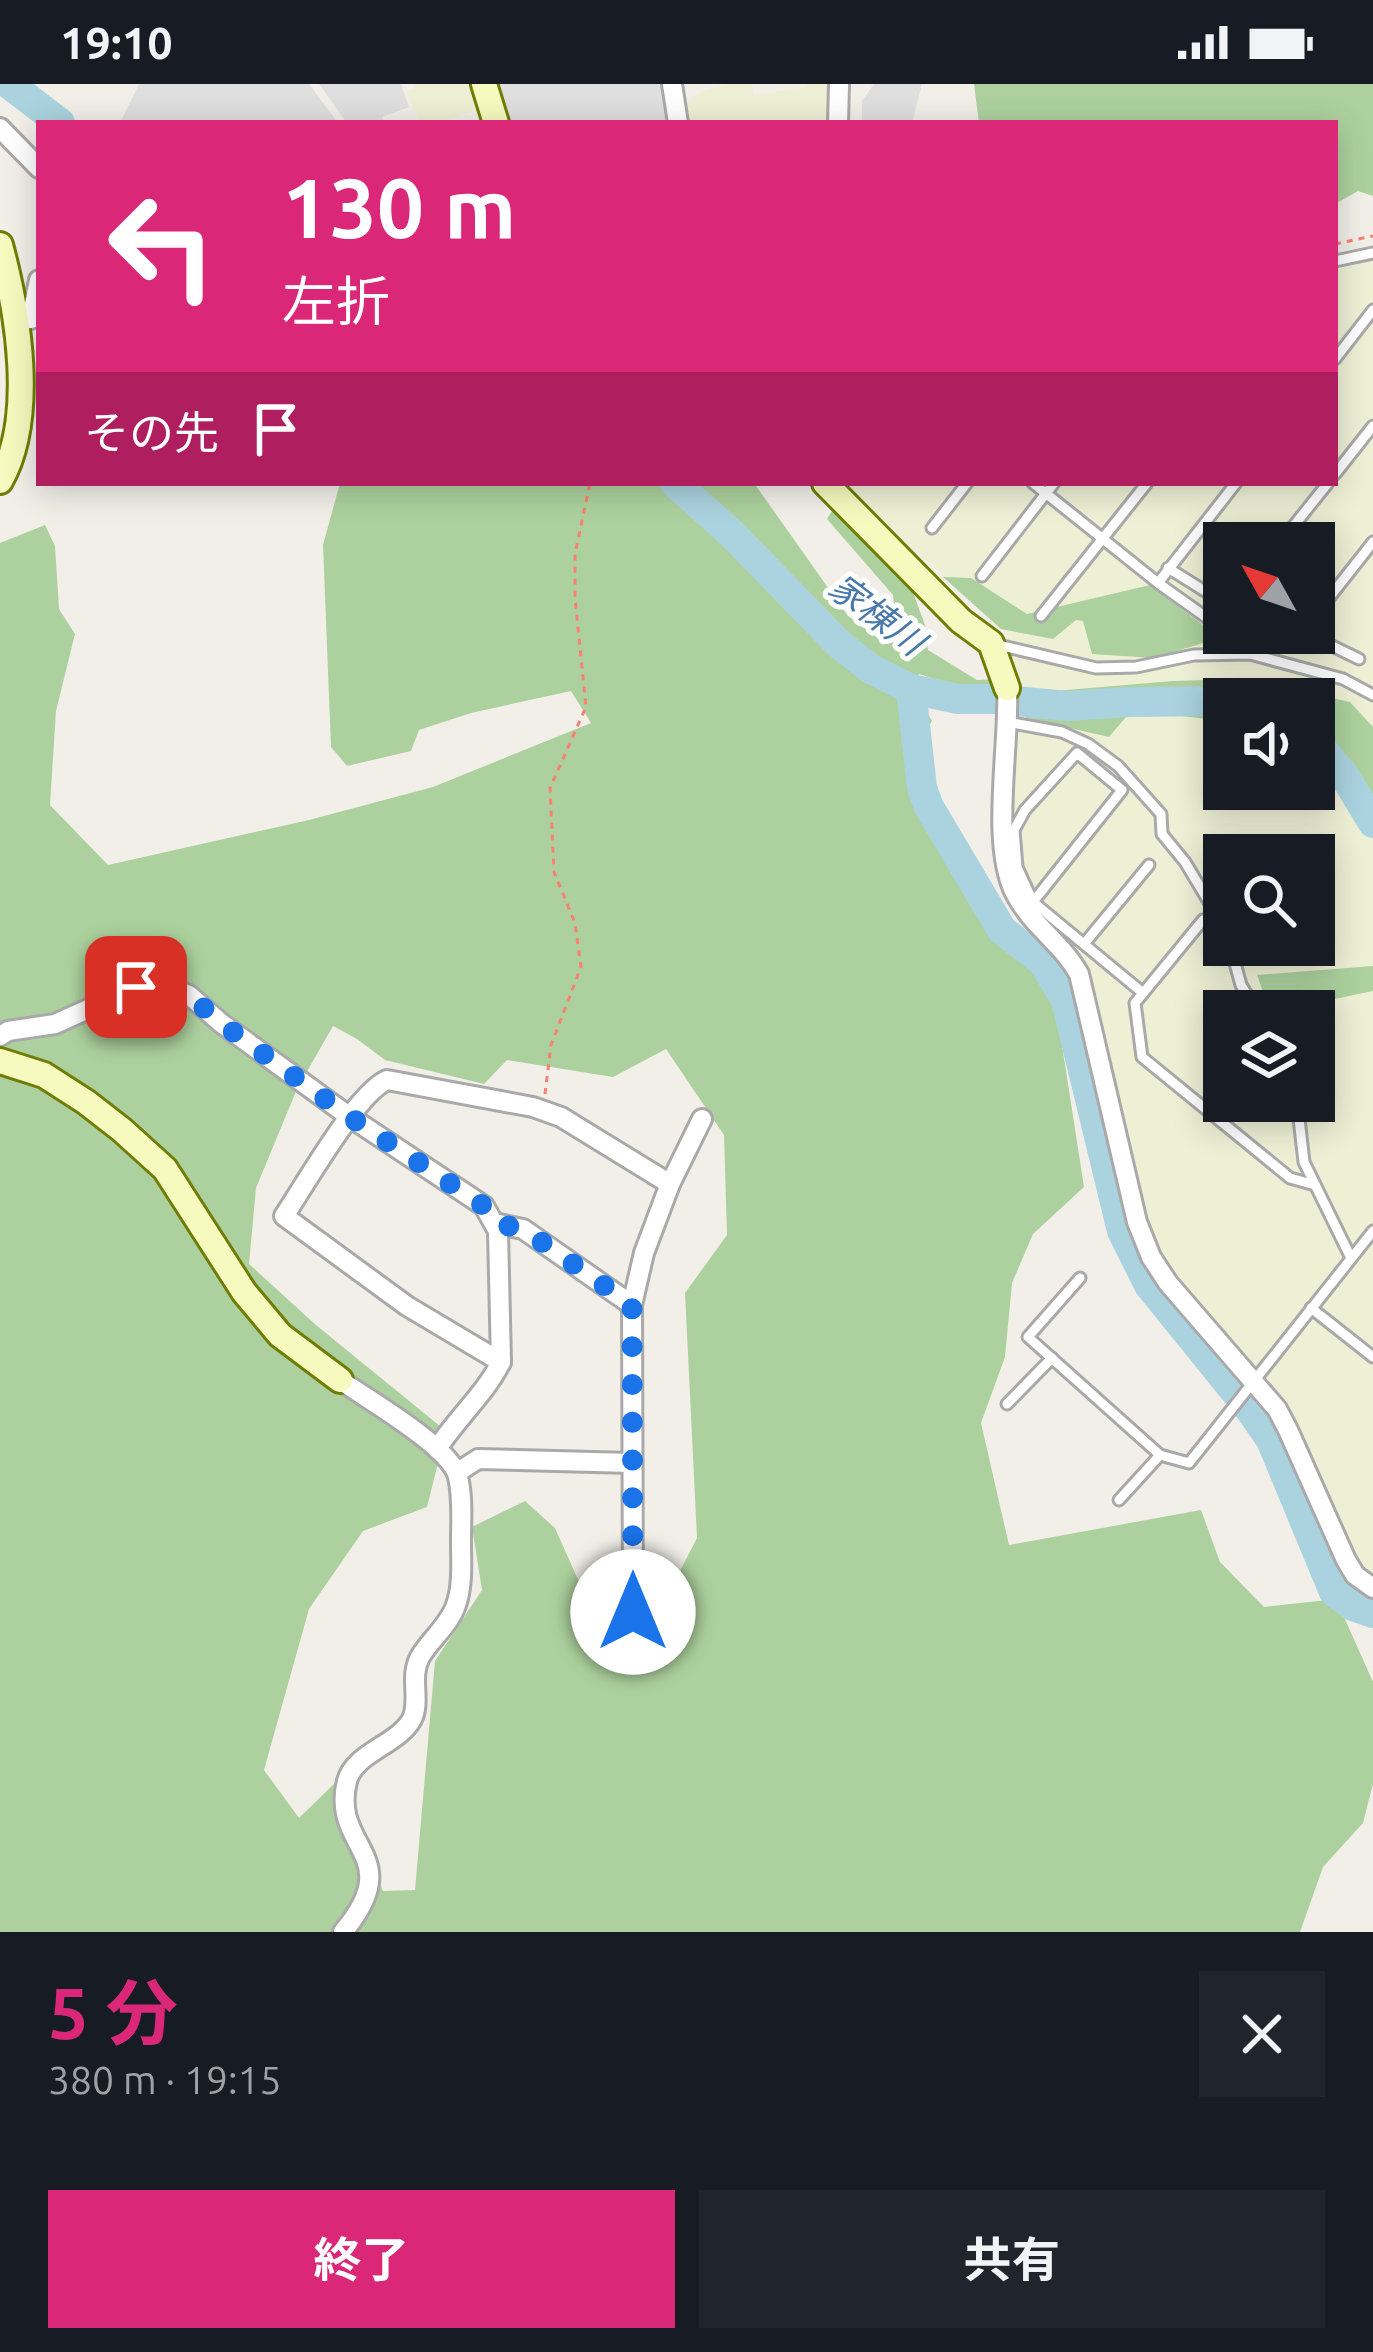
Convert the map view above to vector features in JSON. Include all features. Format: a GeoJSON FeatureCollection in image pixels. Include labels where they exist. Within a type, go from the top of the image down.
{"type":"FeatureCollection","features":[{"type":"Feature","properties":{"kind":"street"},"geometry":{"type":"LineString","coordinates":[[484,84],[495,120]]}},
{"type":"Feature","properties":{"kind":"street"},"geometry":{"type":"LineString","coordinates":[[671,84],[677,120]]}},
{"type":"Feature","properties":{"kind":"street"},"geometry":{"type":"LineString","coordinates":[[838,84],[838,120]]}},
{"type":"Feature","properties":{"kind":"street"},"geometry":{"type":"LineString","coordinates":[[0,128],[36,165]]}},
{"type":"Feature","properties":{"kind":"street"},"geometry":{"type":"LineString","coordinates":[[0,245],[15,320],[20,420],[15,448],[0,481]]}},
{"type":"Feature","properties":{"kind":"street"},"geometry":{"type":"LineString","coordinates":[[15,320],[31,319],[36,295]]}},
{"type":"Feature","properties":{"kind":"street"},"geometry":{"type":"LineString","coordinates":[[827,486],[961,621],[991,643],[1007,706],[1004,860],[1012,886],[1033,923],[1061,949],[1078,974],[1137,1222],[1151,1257],[1181,1301],[1276,1409],[1346,1560],[1355,1575],[1373,1588]]}},
{"type":"Feature","properties":{"kind":"street"},"geometry":{"type":"LineString","coordinates":[[0,1036],[55,1024],[136,987],[160,983],[189,995],[350,1117],[484,1206],[498,1231],[501,1362],[492,1381],[453,1423],[437,1449]]}},
{"type":"Feature","properties":{"kind":"street"},"geometry":{"type":"LineString","coordinates":[[0,1061],[44,1075],[122,1130],[165,1169],[244,1292],[280,1335],[437,1449],[458,1472],[461,1578],[456,1607],[415,1670],[415,1715],[406,1728],[347,1776],[345,1803],[353,1835],[370,1866],[370,1889],[343,1932]]}},
{"type":"Feature","properties":{"kind":"street"},"geometry":{"type":"LineString","coordinates":[[501,1362],[407,1306],[284,1216],[376,1085],[387,1080],[533,1107],[561,1117],[670,1184]]}},
{"type":"Feature","properties":{"kind":"street"},"geometry":{"type":"LineString","coordinates":[[633,1612],[632,1305],[644,1253],[702,1119]]}},
{"type":"Feature","properties":{"kind":"street"},"geometry":{"type":"LineString","coordinates":[[494,1223],[523,1229],[632,1305]]}},
{"type":"Feature","properties":{"kind":"street"},"geometry":{"type":"LineString","coordinates":[[458,1472],[478,1459],[632,1463]]}},
{"type":"Feature","properties":{"kind":"lane"},"geometry":{"type":"LineString","coordinates":[[1338,260],[1373,253]]}},
{"type":"Feature","properties":{"kind":"lane"},"geometry":{"type":"LineString","coordinates":[[1338,354],[1373,310]]}},
{"type":"Feature","properties":{"kind":"lane"},"geometry":{"type":"LineString","coordinates":[[1338,470],[1373,426]]}},
{"type":"Feature","properties":{"kind":"lane"},"geometry":{"type":"LineString","coordinates":[[932,528],[965,486]]}},
{"type":"Feature","properties":{"kind":"lane"},"geometry":{"type":"LineString","coordinates":[[1037,486],[1203,615]]}},
{"type":"Feature","properties":{"kind":"lane"},"geometry":{"type":"LineString","coordinates":[[982,576],[1052,486]]}},
{"type":"Feature","properties":{"kind":"lane"},"geometry":{"type":"LineString","coordinates":[[1041,616],[1145,486]]}},
{"type":"Feature","properties":{"kind":"lane"},"geometry":{"type":"LineString","coordinates":[[1158,584],[1234,486]]}},
{"type":"Feature","properties":{"kind":"lane"},"geometry":{"type":"LineString","coordinates":[[1297,522],[1326,486]]}},
{"type":"Feature","properties":{"kind":"lane"},"geometry":{"type":"LineString","coordinates":[[1335,590],[1373,542]]}},
{"type":"Feature","properties":{"kind":"lane"},"geometry":{"type":"LineString","coordinates":[[1168,568],[1203,590]]}},
{"type":"Feature","properties":{"kind":"lane"},"geometry":{"type":"LineString","coordinates":[[991,643],[1096,668],[1238,654]]}},
{"type":"Feature","properties":{"kind":"lane"},"geometry":{"type":"LineString","coordinates":[[1335,647],[1359,659]]}},
{"type":"Feature","properties":{"kind":"lane"},"geometry":{"type":"LineString","coordinates":[[1254,654],[1371,689]]}},
{"type":"Feature","properties":{"kind":"lane"},"geometry":{"type":"LineString","coordinates":[[1007,706],[1088,744],[1118,766],[1161,814],[1162,834],[1203,892]]}},
{"type":"Feature","properties":{"kind":"lane"},"geometry":{"type":"LineString","coordinates":[[1033,902],[1122,790],[1077,753],[1025,810],[1015,830],[1017,867],[1033,902],[1143,993]]}},
{"type":"Feature","properties":{"kind":"lane"},"geometry":{"type":"LineString","coordinates":[[1084,944],[1149,866]]}},
{"type":"Feature","properties":{"kind":"lane"},"geometry":{"type":"LineString","coordinates":[[1203,920],[1135,1003],[1142,1057],[1290,1178],[1315,1185]]}},
{"type":"Feature","properties":{"kind":"lane"},"geometry":{"type":"LineString","coordinates":[[1299,1122],[1304,1162],[1351,1258]]}},
{"type":"Feature","properties":{"kind":"lane"},"geometry":{"type":"LineString","coordinates":[[1080,1278],[1028,1337],[1160,1455],[1189,1463],[1373,1231]]}},
{"type":"Feature","properties":{"kind":"lane"},"geometry":{"type":"LineString","coordinates":[[1311,1309],[1373,1357]]}},
{"type":"Feature","properties":{"kind":"lane"},"geometry":{"type":"LineString","coordinates":[[1007,1405],[1052,1358]]}},
{"type":"Feature","properties":{"kind":"lane"},"geometry":{"type":"LineString","coordinates":[[1119,1500],[1160,1455]]}},
{"type":"Feature","properties":{"kind":"path"},"geometry":{"type":"LineString","coordinates":[[1338,243],[1373,236]]}},
{"type":"Feature","properties":{"kind":"path"},"geometry":{"type":"LineString","coordinates":[[543,1110],[551,1045],[581,967],[575,923],[554,872],[550,788],[586,707],[574,554],[589,486]]}},
{"type":"Feature","properties":{"kind":"shaded area"},"geometry":{"type":"Polygon","coordinates":[[[139,84],[309,84],[336,120],[121,120],[139,84]]]}},
{"type":"Feature","properties":{"kind":"shaded area"},"geometry":{"type":"Polygon","coordinates":[[[319,84],[401,84],[409,107],[383,120],[345,120],[319,84]]]}},
{"type":"Feature","properties":{"kind":"shaded area"},"geometry":{"type":"Polygon","coordinates":[[[495,84],[668,84],[674,120],[507,120],[495,84]]]}},
{"type":"Feature","properties":{"kind":"shaded area"},"geometry":{"type":"Polygon","coordinates":[[[874,84],[922,84],[913,120],[862,120],[862,101],[874,84]]]}},
{"type":"Feature","properties":{"kind":"green space"},"geometry":{"type":"Polygon","coordinates":[[[414,84],[479,84],[487,105],[449,120],[420,120],[406,92],[414,84]]]}},
{"type":"Feature","properties":{"kind":"green space"},"geometry":{"type":"Polygon","coordinates":[[[752,84],[754,95],[805,84],[836,84],[833,114],[827,119],[683,120],[681,106],[704,90],[752,84]]]}},
{"type":"Feature","properties":{"kind":"green space"},"geometry":{"type":"Polygon","coordinates":[[[974,84],[1373,84],[1373,196],[1358,191],[1338,202],[1338,120],[979,120],[974,84]]]}},
{"type":"Feature","properties":{"kind":"green space"},"geometry":{"type":"Polygon","coordinates":[[[1373,245],[1373,1580],[1357,1565],[1290,1411],[1172,1272],[1148,1224],[1083,957],[1029,904],[1011,859],[1017,691],[1006,632],[846,490],[848,486],[1338,486],[1338,253],[1373,245]]]}},
{"type":"Feature","properties":{"kind":"green space"},"geometry":{"type":"Polygon","coordinates":[[[339,486],[756,486],[848,616],[884,642],[897,630],[893,595],[827,519],[832,511],[908,579],[925,625],[928,650],[977,680],[999,679],[988,688],[919,674],[912,686],[932,721],[907,760],[927,808],[1053,987],[1084,1187],[1033,1234],[1012,1283],[1005,1357],[981,1423],[1009,1545],[1201,1510],[1220,1562],[1264,1607],[1336,1599],[1373,1682],[1373,1784],[1363,1823],[1323,1867],[1300,1932],[0,1932],[0,543],[45,525],[55,546],[59,609],[75,634],[56,711],[50,805],[108,865],[433,787],[591,723],[571,691],[419,730],[411,751],[347,766],[331,747],[323,545],[339,486]],[[333,1026],[297,1089],[256,1188],[249,1264],[446,1431],[427,1507],[363,1531],[309,1609],[264,1770],[299,1818],[338,1780],[383,1891],[415,1890],[435,1661],[482,1590],[472,1527],[525,1501],[555,1528],[584,1593],[634,1624],[662,1606],[697,1538],[685,1293],[727,1235],[724,1135],[666,1049],[613,1077],[507,1060],[484,1084],[385,1060],[333,1026]]]}},
{"type":"Feature","properties":{"kind":"green space"},"geometry":{"type":"Polygon","coordinates":[[[943,577],[971,578],[1027,614],[1150,585],[1203,625],[1203,643],[1153,658],[1092,654],[1083,621],[1076,620],[1053,639],[1001,629],[943,577]]]}},
{"type":"Feature","properties":{"kind":"green space"},"geometry":{"type":"Polygon","coordinates":[[[1203,680],[1203,718],[1132,710],[1109,737],[1026,718],[1030,693],[1203,680]]]}},
{"type":"Feature","properties":{"kind":"green space"},"geometry":{"type":"Polygon","coordinates":[[[1335,699],[1350,702],[1373,727],[1373,803],[1335,746],[1335,699]]]}},
{"type":"Feature","properties":{"kind":"green space"},"geometry":{"type":"Polygon","coordinates":[[[1373,966],[1373,991],[1335,999],[1335,990],[1262,990],[1257,975],[1373,966]]]}},
{"type":"Feature","properties":{"kind":"waterway","name":"家棟川"},"geometry":{"type":"LineString","coordinates":[[9,84],[56,120]]}},
{"type":"Feature","properties":{"kind":"waterway","name":"家棟川"},"geometry":{"type":"LineString","coordinates":[[678,486],[839,644],[871,669],[911,689],[958,699],[1067,706],[1203,701]]}},
{"type":"Feature","properties":{"kind":"waterway"},"geometry":{"type":"LineString","coordinates":[[911,689],[922,788],[929,807],[1002,930],[1043,962],[1066,1000],[1122,1231],[1149,1285],[1271,1440],[1334,1592],[1373,1613]]}},
{"type":"Feature","properties":{"kind":"waterway","name":"家棟川"},"geometry":{"type":"LineString","coordinates":[[1335,764],[1373,823]]}},
{"type":"Feature","properties":{"kind":"route"},"geometry":{"type":"LineString","coordinates":[[136,987],[160,983],[189,995],[350,1117],[484,1206],[494,1223],[523,1229],[632,1305],[633,1612]]}}]}
